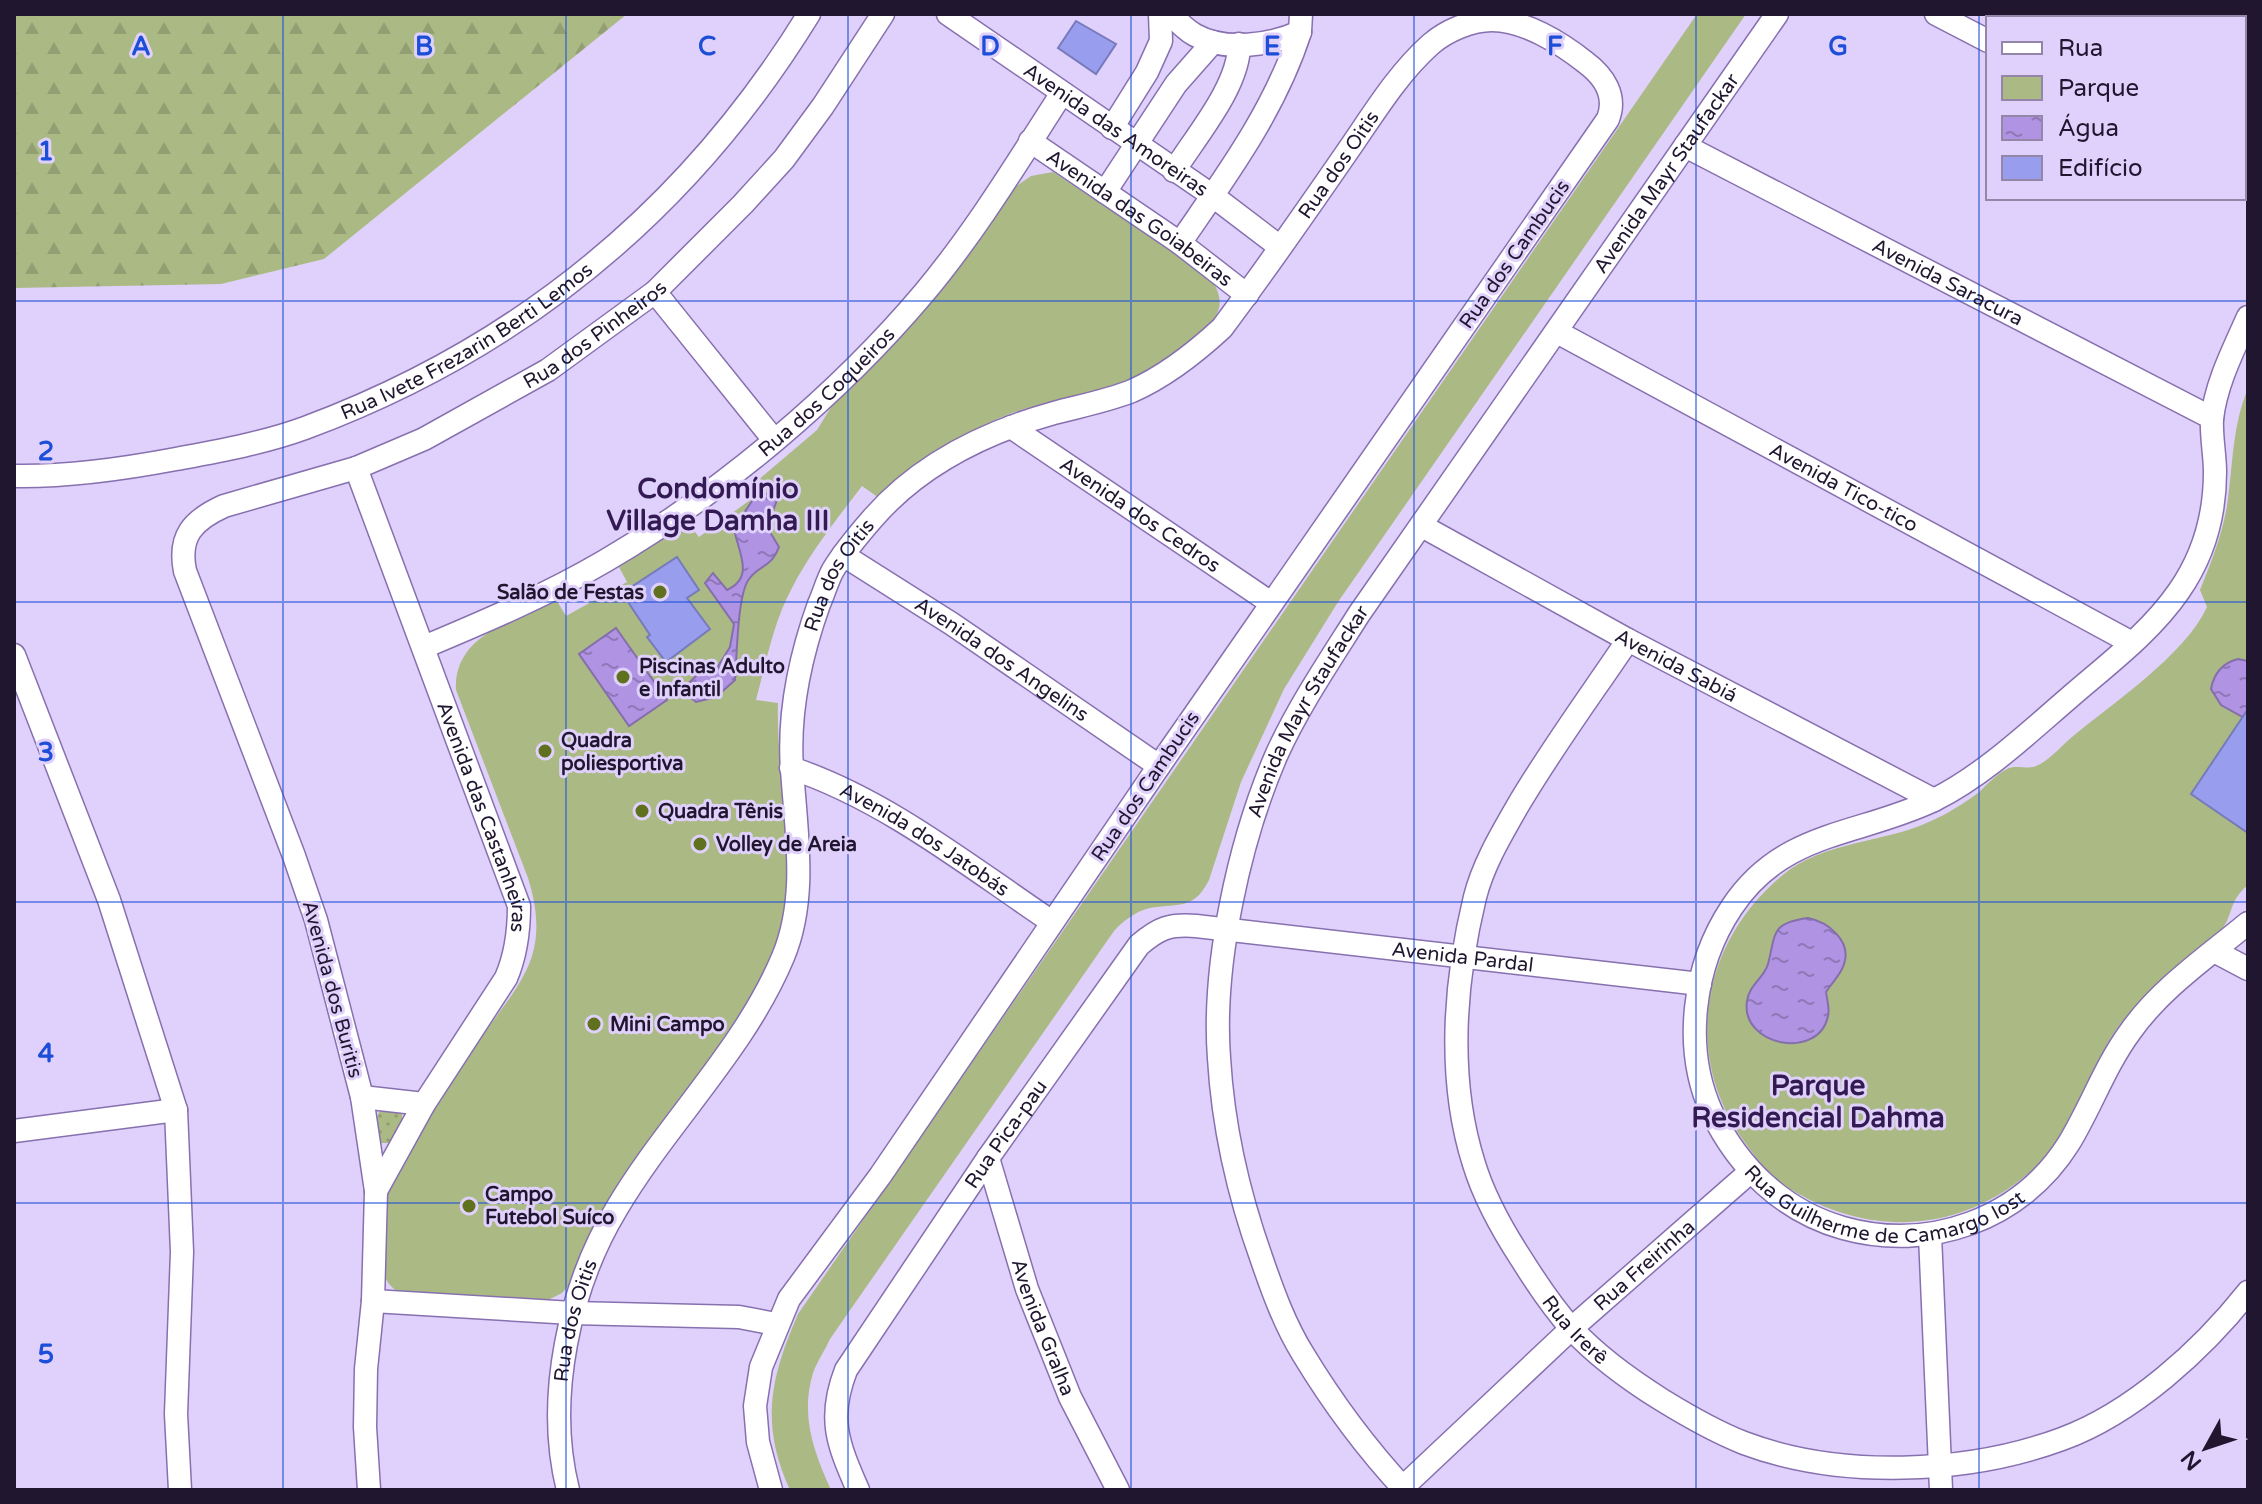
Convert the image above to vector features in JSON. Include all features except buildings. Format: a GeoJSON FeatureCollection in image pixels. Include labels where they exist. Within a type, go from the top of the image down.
{"type":"FeatureCollection","features":[{"type":"Feature","properties":{"kind":"street","name":"Rua Ivete Frezarin Berti Lemos"},"geometry":{"type":"LineString","coordinates":[[14,476],[44,477],[139,467],[245,444],[303,428],[449,361],[527,314],[584,273],[639,225],[701,162],[783,55],[809,14]]}},
{"type":"Feature","properties":{"kind":"street","name":"Rua dos Pinheiros"},"geometry":{"type":"LineString","coordinates":[[203,516],[224,506],[356,468],[424,439],[548,370],[655,292],[784,159],[883,14]]}},
{"type":"Feature","properties":{"kind":"street","name":"Avenida das Amoreiras"},"geometry":{"type":"LineString","coordinates":[[948,14],[1213,196],[1280,247]]}},
{"type":"Feature","properties":{"kind":"street"},"geometry":{"type":"LineString","coordinates":[[1112,128],[1147,72],[1161,41],[1160,14]]}},
{"type":"Feature","properties":{"kind":"street"},"geometry":{"type":"LineString","coordinates":[[1171,14],[1195,36],[1213,42],[1239,44],[1282,40],[1300,23]]}},
{"type":"Feature","properties":{"kind":"street","name":"Avenida Mayr Staufackar"},"geometry":{"type":"LineString","coordinates":[[1403,1489],[1346,1418],[1302,1353],[1277,1301],[1245,1211],[1219,1058],[1219,991],[1227,930],[1247,838],[1276,755],[1351,627],[1777,14]]}},
{"type":"Feature","properties":{"kind":"street"},"geometry":{"type":"LineString","coordinates":[[1936,14],[1986,40]]}},
{"type":"Feature","properties":{"kind":"street","name":"Rua dos Cambucis"},"geometry":{"type":"LineString","coordinates":[[771,1490],[758,1442],[755,1406],[761,1367],[776,1324],[789,1299],[880,1176],[1271,603],[1583,155],[1612,108],[1608,89],[1596,70],[1566,47],[1520,27],[1493,20]]}},
{"type":"Feature","properties":{"kind":"street","name":"Rua dos Oitis"},"geometry":{"type":"LineString","coordinates":[[568,1490],[559,1409],[565,1343],[572,1313],[616,1208],[745,1028],[783,958],[790,938],[799,854],[791,768],[794,708],[801,657],[831,573],[875,515],[913,481],[956,450],[1011,427],[1132,391],[1169,371],[1222,328],[1385,98],[1417,59],[1432,43],[1449,32],[1493,20]]}},
{"type":"Feature","properties":{"kind":"street"},"geometry":{"type":"LineString","coordinates":[[1180,243],[1271,105],[1288,69],[1300,23]]}},
{"type":"Feature","properties":{"kind":"street"},"geometry":{"type":"LineString","coordinates":[[1105,192],[1176,84],[1213,42]]}},
{"type":"Feature","properties":{"kind":"street"},"geometry":{"type":"LineString","coordinates":[[1174,171],[1230,81],[1239,44]]}},
{"type":"Feature","properties":{"kind":"street","name":"Rua dos Coqueiros"},"geometry":{"type":"LineString","coordinates":[[424,647],[554,589],[606,561],[673,518],[774,440],[864,358],[925,291],[975,224],[1062,93]]}},
{"type":"Feature","properties":{"kind":"street","name":"Avenida das Goiabeiras"},"geometry":{"type":"LineString","coordinates":[[1030,141],[1180,243],[1247,295]]}},
{"type":"Feature","properties":{"kind":"street","name":"Avenida Saracura"},"geometry":{"type":"LineString","coordinates":[[1685,146],[2212,418]]}},
{"type":"Feature","properties":{"kind":"street"},"geometry":{"type":"LineString","coordinates":[[655,292],[774,440]]}},
{"type":"Feature","properties":{"kind":"street","name":"Rua Guilherme de Camargo Iost"},"geometry":{"type":"LineString","coordinates":[[2248,317],[2225,369],[2212,418],[2214,502],[2208,533],[2180,590],[2132,643],[2009,749],[1970,778],[1934,800],[1785,853],[1751,881],[1731,908],[1709,949],[1700,984],[1695,1040],[1709,1106],[1725,1137],[1750,1172],[1797,1208],[1827,1223],[1860,1233],[1894,1237],[1930,1235],[1961,1228],[1993,1215],[2022,1197],[2045,1174],[2066,1147],[2129,1032],[2156,1000],[2248,923]]}},
{"type":"Feature","properties":{"kind":"street","name":"Avenida Tico-tico"},"geometry":{"type":"LineString","coordinates":[[1557,332],[2132,643]]}},
{"type":"Feature","properties":{"kind":"street","name":"Avenida dos Cedros"},"geometry":{"type":"LineString","coordinates":[[1011,427],[1271,603]]}},
{"type":"Feature","properties":{"kind":"street","name":"Avenida das Castanheiras"},"geometry":{"type":"LineString","coordinates":[[356,468],[519,906],[514,960],[506,978],[424,1104],[376,1191]]}},
{"type":"Feature","properties":{"kind":"street","name":"Avenida dos Buritis"},"geometry":{"type":"LineString","coordinates":[[203,516],[186,539],[181,552],[185,571],[316,920],[362,1097],[376,1191],[373,1301],[365,1398],[369,1490]]}},
{"type":"Feature","properties":{"kind":"street","name":"Avenida Sabiá"},"geometry":{"type":"LineString","coordinates":[[1422,526],[1628,640],[1934,800]]}},
{"type":"Feature","properties":{"kind":"street","name":"Avenida dos Angelins"},"geometry":{"type":"LineString","coordinates":[[843,555],[952,624],[1159,766]]}},
{"type":"Feature","properties":{"kind":"street","name":"Rua Irerê"},"geometry":{"type":"LineString","coordinates":[[1628,640],[1536,775],[1498,840],[1476,893],[1463,958],[1456,1036],[1461,1110],[1474,1166],[1505,1233],[1537,1283],[1572,1328],[1635,1383],[1692,1418],[1746,1443],[1814,1461],[1878,1467],[1940,1466],[2008,1454],[2064,1438],[2113,1413],[2160,1380],[2201,1345],[2248,1292]]}},
{"type":"Feature","properties":{"kind":"street"},"geometry":{"type":"LineString","coordinates":[[14,655],[109,900],[176,1110],[182,1252],[176,1414],[180,1490]]}},
{"type":"Feature","properties":{"kind":"street","name":"Avenida dos Jatobás"},"geometry":{"type":"LineString","coordinates":[[791,768],[831,782],[863,799],[1052,922]]}},
{"type":"Feature","properties":{"kind":"street","name":"Rua Pica-pau"},"geometry":{"type":"LineString","coordinates":[[858,1490],[836,1429],[835,1407],[846,1370],[988,1158],[1139,945],[1155,932],[1174,924],[1227,930]]}},
{"type":"Feature","properties":{"kind":"street","name":"Avenida Pardal"},"geometry":{"type":"LineString","coordinates":[[1227,930],[1700,984]]}},
{"type":"Feature","properties":{"kind":"street"},"geometry":{"type":"LineString","coordinates":[[2214,951],[2248,969]]}},
{"type":"Feature","properties":{"kind":"street"},"geometry":{"type":"LineString","coordinates":[[362,1097],[424,1104]]}},
{"type":"Feature","properties":{"kind":"street"},"geometry":{"type":"LineString","coordinates":[[14,1131],[176,1110]]}},
{"type":"Feature","properties":{"kind":"street","name":"Avenida Gralha"},"geometry":{"type":"LineString","coordinates":[[988,1158],[1032,1303],[1070,1397],[1118,1490]]}},
{"type":"Feature","properties":{"kind":"street","name":"Rua Freirinha"},"geometry":{"type":"LineString","coordinates":[[1403,1489],[1572,1328],[1750,1172]]}},
{"type":"Feature","properties":{"kind":"street"},"geometry":{"type":"LineString","coordinates":[[1930,1235],[1941,1490]]}},
{"type":"Feature","properties":{"kind":"street"},"geometry":{"type":"LineString","coordinates":[[373,1301],[572,1313],[739,1317],[776,1324]]}},
{"type":"Feature","properties":{"kind":"green space"},"geometry":{"type":"Polygon","coordinates":[[[14,14],[627,14],[324,259],[221,284],[14,288],[14,14]]]}},
{"type":"Feature","properties":{"kind":"green space"},"geometry":{"type":"Polygon","coordinates":[[[1697,14],[1746,14],[1338,602],[1284,689],[1241,782],[1204,889],[1194,900],[1139,912],[1114,931],[830,1339],[813,1373],[808,1419],[814,1448],[831,1490],[790,1490],[775,1444],[772,1402],[781,1360],[798,1314],[1697,14]]]}},
{"type":"Feature","properties":{"kind":"green space"},"geometry":{"type":"Polygon","coordinates":[[[1053,172],[1208,274],[1220,301],[1217,314],[1187,346],[1138,377],[1111,388],[1002,417],[938,454],[879,498],[862,486],[816,548],[785,601],[756,700],[778,703],[787,877],[781,931],[755,990],[598,1223],[571,1283],[562,1293],[548,1300],[409,1298],[400,1293],[388,1282],[383,1269],[385,1207],[394,1173],[417,1128],[519,983],[529,965],[536,936],[535,907],[528,878],[456,690],[458,671],[465,655],[490,632],[557,601],[566,616],[627,582],[619,567],[688,523],[699,537],[757,495],[751,486],[817,430],[833,404],[901,333],[1012,189],[1031,176],[1053,172]]]}},
{"type":"Feature","properties":{"kind":"green space"},"geometry":{"type":"Polygon","coordinates":[[[2248,389],[2248,885],[2237,897],[2219,933],[2156,986],[2122,1022],[2105,1047],[2062,1138],[2044,1160],[2015,1184],[1987,1201],[1958,1213],[1928,1220],[1898,1222],[1868,1219],[1809,1200],[1781,1183],[1758,1160],[1726,1110],[1713,1075],[1707,1038],[1709,1002],[1718,966],[1733,933],[1756,902],[1798,864],[1845,846],[1920,826],[1962,804],[2007,769],[2041,764],[2147,677],[2182,643],[2207,607],[2200,590],[2225,517],[2236,432],[2248,389]]]}},
{"type":"Feature","properties":{"kind":"green space"},"geometry":{"type":"Polygon","coordinates":[[[385,1109],[402,1114],[402,1123],[391,1143],[379,1143],[376,1121],[379,1112],[385,1109]]]}},
{"type":"Feature","properties":{"kind":"water"},"geometry":{"type":"Polygon","coordinates":[[[768,493],[781,497],[767,527],[779,547],[772,559],[753,574],[745,587],[735,680],[716,697],[696,702],[682,690],[698,674],[717,668],[730,647],[734,624],[705,583],[713,573],[727,590],[741,578],[742,562],[734,528],[752,501],[768,493]]]}},
{"type":"Feature","properties":{"kind":"water","name":"Piscinas Adulto e Infantil"},"geometry":{"type":"Polygon","coordinates":[[[616,628],[667,700],[629,726],[579,654],[616,628]]]}},
{"type":"Feature","properties":{"kind":"water"},"geometry":{"type":"Polygon","coordinates":[[[2238,659],[2248,661],[2248,720],[2221,705],[2211,689],[2220,670],[2238,659]]]}},
{"type":"Feature","properties":{"kind":"water"},"geometry":{"type":"Polygon","coordinates":[[[1808,918],[1836,934],[1845,948],[1846,956],[1839,975],[1826,992],[1829,1013],[1822,1030],[1811,1039],[1797,1043],[1782,1042],[1755,1029],[1748,1016],[1747,1001],[1766,969],[1777,932],[1787,923],[1808,918]]]}},
{"type":"Feature","properties":{"kind":"place","name":"Salão de Festas"},"geometry":{"type":"Point","coordinates":[660,592]}},
{"type":"Feature","properties":{"kind":"place","name":"Piscinas Adulto e Infantil"},"geometry":{"type":"Point","coordinates":[623,677]}},
{"type":"Feature","properties":{"kind":"place","name":"Quadra poliesportiva"},"geometry":{"type":"Point","coordinates":[545,751]}},
{"type":"Feature","properties":{"kind":"place","name":"Quadra Tênis"},"geometry":{"type":"Point","coordinates":[642,811]}},
{"type":"Feature","properties":{"kind":"place","name":"Volley de Areia"},"geometry":{"type":"Point","coordinates":[700,844]}},
{"type":"Feature","properties":{"kind":"place","name":"Mini Campo"},"geometry":{"type":"Point","coordinates":[594,1024]}},
{"type":"Feature","properties":{"kind":"place","name":"Campo Futebol Suíco"},"geometry":{"type":"Point","coordinates":[469,1206]}},
{"type":"Feature","properties":{"kind":"district","name":"Condomínio Village Damha III"},"geometry":{"type":"Point","coordinates":[718,504]}},
{"type":"Feature","properties":{"kind":"district","name":"Parque Residencial Dahma"},"geometry":{"type":"Point","coordinates":[1818,1101]}}]}
